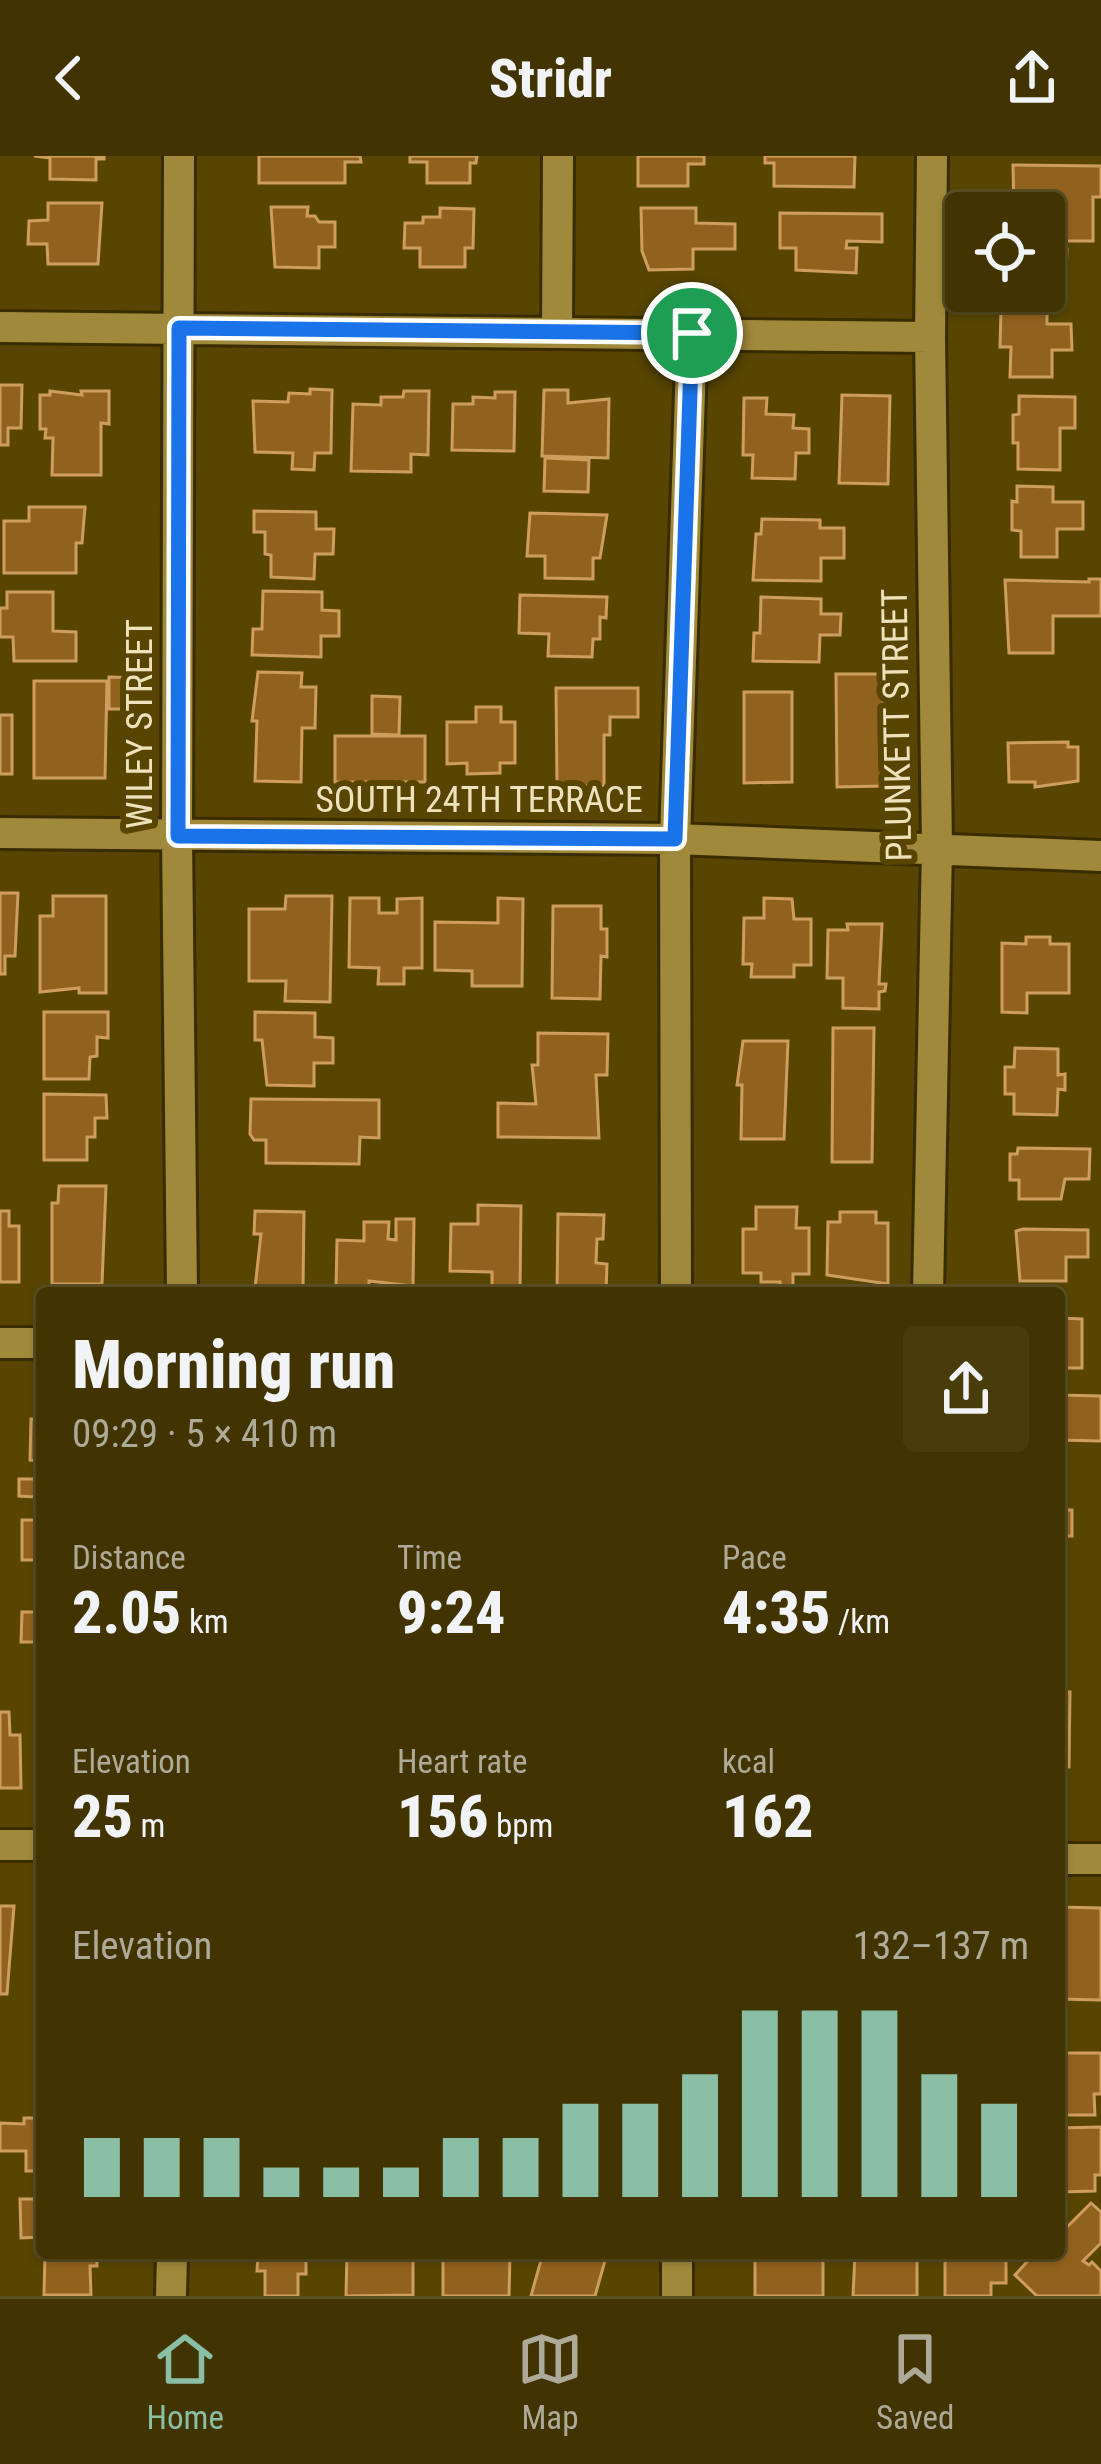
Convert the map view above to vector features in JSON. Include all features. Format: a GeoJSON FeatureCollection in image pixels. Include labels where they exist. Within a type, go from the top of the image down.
{"type":"FeatureCollection","features":[{"type":"Feature","properties":{"kind":"street","name":"WILEY STREET"},"geometry":{"type":"LineString","coordinates":[[179,156],[182,1287]]}},
{"type":"Feature","properties":{"kind":"street"},"geometry":{"type":"LineString","coordinates":[[557,156],[557,331]]}},
{"type":"Feature","properties":{"kind":"street","name":"PLUNKETT STREET"},"geometry":{"type":"LineString","coordinates":[[928,1287],[937,848],[932,156]]}},
{"type":"Feature","properties":{"kind":"street"},"geometry":{"type":"LineString","coordinates":[[0,327],[930,337]]}},
{"type":"Feature","properties":{"kind":"street"},"geometry":{"type":"LineString","coordinates":[[676,1287],[675,839],[692,333]]}},
{"type":"Feature","properties":{"kind":"street","name":"SOUTH 24TH TERRACE"},"geometry":{"type":"LineString","coordinates":[[0,833],[675,839],[1101,856]]}},
{"type":"Feature","properties":{"kind":"street"},"geometry":{"type":"LineString","coordinates":[[0,1342],[36,1343]]}},
{"type":"Feature","properties":{"kind":"street"},"geometry":{"type":"LineString","coordinates":[[0,1845],[36,1845]]}},
{"type":"Feature","properties":{"kind":"street"},"geometry":{"type":"LineString","coordinates":[[1065,1859],[1101,1859]]}},
{"type":"Feature","properties":{"kind":"street"},"geometry":{"type":"LineString","coordinates":[[171,2296],[172,2259]]}},
{"type":"Feature","properties":{"kind":"street"},"geometry":{"type":"LineString","coordinates":[[677,2259],[677,2296]]}},
{"type":"Feature","properties":{"kind":"building"},"geometry":{"type":"Polygon","coordinates":[[[34,156],[104,159],[96,159],[96,180],[50,179],[50,158],[34,156]]]}},
{"type":"Feature","properties":{"kind":"building"},"geometry":{"type":"Polygon","coordinates":[[[259,156],[360,156],[361,162],[345,162],[345,183],[259,183],[259,156]]]}},
{"type":"Feature","properties":{"kind":"building"},"geometry":{"type":"Polygon","coordinates":[[[410,156],[477,156],[476,163],[470,163],[470,183],[427,183],[427,162],[410,162],[410,156]]]}},
{"type":"Feature","properties":{"kind":"building"},"geometry":{"type":"Polygon","coordinates":[[[638,156],[704,156],[704,164],[688,164],[688,186],[638,186],[638,156]]]}},
{"type":"Feature","properties":{"kind":"building"},"geometry":{"type":"Polygon","coordinates":[[[765,156],[855,156],[854,187],[774,186],[774,163],[765,163],[765,156]]]}},
{"type":"Feature","properties":{"kind":"building"},"geometry":{"type":"Polygon","coordinates":[[[1013,165],[1101,166],[1101,197],[1093,197],[1093,241],[1065,241],[1065,192],[1014,192],[1013,165]]]}},
{"type":"Feature","properties":{"kind":"building"},"geometry":{"type":"Polygon","coordinates":[[[48,203],[102,203],[98,264],[48,264],[47,244],[28,244],[29,221],[48,220],[48,203]]]}},
{"type":"Feature","properties":{"kind":"building"},"geometry":{"type":"Polygon","coordinates":[[[271,207],[308,207],[307,216],[335,222],[335,247],[319,247],[319,268],[275,267],[271,207]]]}},
{"type":"Feature","properties":{"kind":"building"},"geometry":{"type":"Polygon","coordinates":[[[440,208],[474,209],[473,248],[465,248],[465,267],[420,267],[420,248],[404,248],[405,223],[440,217],[440,208]]]}},
{"type":"Feature","properties":{"kind":"building"},"geometry":{"type":"Polygon","coordinates":[[[641,208],[696,208],[696,223],[735,224],[735,249],[693,249],[693,269],[649,270],[642,251],[641,208]]]}},
{"type":"Feature","properties":{"kind":"building"},"geometry":{"type":"Polygon","coordinates":[[[780,213],[882,214],[882,242],[847,241],[846,248],[857,248],[856,273],[796,270],[796,248],[780,248],[780,213]]]}},
{"type":"Feature","properties":{"kind":"building"},"geometry":{"type":"Polygon","coordinates":[[[1001,312],[1047,312],[1047,324],[1071,324],[1072,350],[1052,350],[1052,377],[1010,377],[1011,347],[1000,347],[1001,312]]]}},
{"type":"Feature","properties":{"kind":"building"},"geometry":{"type":"Polygon","coordinates":[[[0,385],[22,385],[21,428],[8,428],[8,445],[0,445],[0,385]]]}},
{"type":"Feature","properties":{"kind":"building"},"geometry":{"type":"Polygon","coordinates":[[[310,389],[332,390],[331,453],[315,453],[314,470],[292,469],[293,453],[255,452],[253,401],[288,402],[289,393],[310,394],[310,389]]]}},
{"type":"Feature","properties":{"kind":"building"},"geometry":{"type":"Polygon","coordinates":[[[544,390],[568,390],[568,403],[609,399],[608,458],[542,456],[544,390]]]}},
{"type":"Feature","properties":{"kind":"building"},"geometry":{"type":"Polygon","coordinates":[[[50,391],[82,395],[81,391],[109,391],[109,424],[101,423],[101,475],[52,475],[53,438],[45,438],[46,429],[40,429],[40,395],[50,395],[50,391]]]}},
{"type":"Feature","properties":{"kind":"building"},"geometry":{"type":"Polygon","coordinates":[[[404,391],[429,391],[428,455],[411,454],[411,472],[351,471],[353,404],[381,405],[381,397],[403,397],[404,391]]]}},
{"type":"Feature","properties":{"kind":"building"},"geometry":{"type":"Polygon","coordinates":[[[495,392],[515,392],[514,451],[452,450],[453,404],[473,404],[473,397],[495,398],[495,392]]]}},
{"type":"Feature","properties":{"kind":"building"},"geometry":{"type":"Polygon","coordinates":[[[842,395],[890,396],[888,484],[839,483],[842,395]]]}},
{"type":"Feature","properties":{"kind":"building"},"geometry":{"type":"Polygon","coordinates":[[[1019,396],[1075,397],[1075,428],[1060,428],[1060,470],[1018,469],[1013,415],[1019,414],[1019,396]]]}},
{"type":"Feature","properties":{"kind":"building"},"geometry":{"type":"Polygon","coordinates":[[[744,398],[767,398],[766,414],[794,415],[793,428],[809,429],[809,453],[796,453],[795,479],[752,478],[753,455],[743,455],[744,398]]]}},
{"type":"Feature","properties":{"kind":"building"},"geometry":{"type":"Polygon","coordinates":[[[545,458],[589,460],[588,492],[544,491],[545,458]]]}},
{"type":"Feature","properties":{"kind":"building"},"geometry":{"type":"Polygon","coordinates":[[[1017,486],[1053,487],[1053,502],[1083,502],[1083,529],[1057,529],[1057,557],[1021,557],[1021,531],[1012,530],[1017,486]]]}},
{"type":"Feature","properties":{"kind":"building"},"geometry":{"type":"Polygon","coordinates":[[[29,507],[85,507],[82,543],[76,543],[76,573],[4,573],[4,521],[29,521],[29,507]]]}},
{"type":"Feature","properties":{"kind":"building"},"geometry":{"type":"Polygon","coordinates":[[[254,511],[316,512],[316,529],[334,529],[333,554],[315,554],[314,579],[271,577],[271,555],[265,554],[265,532],[254,532],[254,511]]]}},
{"type":"Feature","properties":{"kind":"building"},"geometry":{"type":"Polygon","coordinates":[[[530,513],[607,515],[600,558],[593,558],[593,579],[545,578],[545,556],[527,556],[530,513]]]}},
{"type":"Feature","properties":{"kind":"building"},"geometry":{"type":"Polygon","coordinates":[[[762,519],[820,520],[820,528],[844,528],[844,558],[821,558],[821,581],[753,580],[756,534],[761,534],[762,519]]]}},
{"type":"Feature","properties":{"kind":"building"},"geometry":{"type":"Polygon","coordinates":[[[1101,579],[1101,616],[1053,616],[1053,653],[1009,653],[1005,580],[1101,579]]]}},
{"type":"Feature","properties":{"kind":"building"},"geometry":{"type":"Polygon","coordinates":[[[263,591],[322,592],[322,610],[339,611],[339,636],[321,636],[321,657],[252,655],[253,629],[262,629],[263,591]]]}},
{"type":"Feature","properties":{"kind":"building"},"geometry":{"type":"Polygon","coordinates":[[[7,592],[53,592],[53,631],[76,632],[76,661],[14,661],[13,637],[0,637],[0,608],[7,608],[7,592]]]}},
{"type":"Feature","properties":{"kind":"building"},"geometry":{"type":"Polygon","coordinates":[[[520,595],[607,597],[606,618],[600,617],[600,639],[593,639],[592,657],[548,656],[549,634],[519,633],[520,595]]]}},
{"type":"Feature","properties":{"kind":"building"},"geometry":{"type":"Polygon","coordinates":[[[761,597],[821,599],[821,614],[841,614],[840,635],[820,635],[819,662],[753,661],[761,597]]]}},
{"type":"Feature","properties":{"kind":"building"},"geometry":{"type":"Polygon","coordinates":[[[258,672],[302,673],[301,687],[316,687],[315,728],[302,728],[301,782],[255,781],[257,721],[252,721],[258,672]]]}},
{"type":"Feature","properties":{"kind":"building"},"geometry":{"type":"Polygon","coordinates":[[[836,674],[883,674],[884,786],[837,787],[836,674]]]}},
{"type":"Feature","properties":{"kind":"building"},"geometry":{"type":"Polygon","coordinates":[[[109,677],[141,678],[141,709],[109,709],[109,677]]]}},
{"type":"Feature","properties":{"kind":"building"},"geometry":{"type":"Polygon","coordinates":[[[34,681],[107,681],[105,778],[34,778],[34,681]]]}},
{"type":"Feature","properties":{"kind":"building"},"geometry":{"type":"Polygon","coordinates":[[[556,688],[638,688],[638,717],[610,717],[610,735],[604,735],[604,786],[557,786],[556,688]]]}},
{"type":"Feature","properties":{"kind":"building"},"geometry":{"type":"Polygon","coordinates":[[[744,692],[792,692],[792,782],[744,783],[744,692]]]}},
{"type":"Feature","properties":{"kind":"building"},"geometry":{"type":"Polygon","coordinates":[[[372,696],[400,697],[399,735],[372,734],[372,696]]]}},
{"type":"Feature","properties":{"kind":"building"},"geometry":{"type":"Polygon","coordinates":[[[476,707],[501,707],[501,722],[515,722],[515,763],[500,763],[500,773],[467,774],[467,763],[447,764],[447,722],[476,722],[476,707]]]}},
{"type":"Feature","properties":{"kind":"building"},"geometry":{"type":"Polygon","coordinates":[[[0,715],[12,715],[12,774],[0,774],[0,715]]]}},
{"type":"Feature","properties":{"kind":"building"},"geometry":{"type":"Polygon","coordinates":[[[335,736],[425,736],[425,782],[335,782],[335,736]]]}},
{"type":"Feature","properties":{"kind":"building"},"geometry":{"type":"Polygon","coordinates":[[[1068,742],[1068,747],[1078,747],[1078,781],[1035,787],[1035,782],[1009,782],[1008,743],[1068,742]]]}},
{"type":"Feature","properties":{"kind":"building"},"geometry":{"type":"Polygon","coordinates":[[[0,893],[18,893],[15,956],[5,956],[5,974],[0,974],[0,893]]]}},
{"type":"Feature","properties":{"kind":"building"},"geometry":{"type":"Polygon","coordinates":[[[53,896],[106,896],[106,993],[79,993],[79,988],[40,992],[40,916],[53,916],[53,896]]]}},
{"type":"Feature","properties":{"kind":"building"},"geometry":{"type":"Polygon","coordinates":[[[286,896],[332,896],[330,1002],[285,1001],[286,981],[249,981],[249,909],[285,909],[286,896]]]}},
{"type":"Feature","properties":{"kind":"building"},"geometry":{"type":"Polygon","coordinates":[[[350,898],[379,898],[379,913],[397,913],[397,899],[422,898],[422,968],[404,968],[404,984],[378,984],[379,968],[349,967],[350,898]]]}},
{"type":"Feature","properties":{"kind":"building"},"geometry":{"type":"Polygon","coordinates":[[[498,898],[523,899],[522,986],[472,986],[472,971],[435,970],[435,922],[498,923],[498,898]]]}},
{"type":"Feature","properties":{"kind":"building"},"geometry":{"type":"Polygon","coordinates":[[[764,898],[792,899],[794,919],[811,919],[811,965],[794,965],[794,977],[751,977],[752,964],[743,964],[744,918],[764,918],[764,898]]]}},
{"type":"Feature","properties":{"kind":"building"},"geometry":{"type":"Polygon","coordinates":[[[553,906],[601,906],[607,957],[601,956],[600,999],[552,998],[553,906]]]}},
{"type":"Feature","properties":{"kind":"building"},"geometry":{"type":"Polygon","coordinates":[[[847,924],[882,924],[879,984],[886,984],[885,991],[879,992],[879,1009],[843,1008],[843,978],[827,978],[828,930],[848,930],[847,924]]]}},
{"type":"Feature","properties":{"kind":"building"},"geometry":{"type":"Polygon","coordinates":[[[1026,937],[1050,937],[1050,944],[1069,944],[1069,993],[1027,993],[1027,1013],[1002,1012],[1002,943],[1026,944],[1026,937]]]}},
{"type":"Feature","properties":{"kind":"building"},"geometry":{"type":"Polygon","coordinates":[[[44,1012],[108,1012],[108,1038],[97,1037],[89,1079],[44,1079],[44,1012]]]}},
{"type":"Feature","properties":{"kind":"building"},"geometry":{"type":"Polygon","coordinates":[[[255,1012],[315,1013],[315,1037],[333,1038],[333,1063],[314,1063],[314,1086],[267,1085],[262,1040],[255,1040],[255,1012]]]}},
{"type":"Feature","properties":{"kind":"building"},"geometry":{"type":"Polygon","coordinates":[[[833,1028],[874,1028],[872,1162],[832,1162],[833,1028]]]}},
{"type":"Feature","properties":{"kind":"building"},"geometry":{"type":"Polygon","coordinates":[[[538,1033],[608,1034],[607,1075],[596,1075],[599,1138],[498,1137],[498,1103],[536,1104],[532,1065],[538,1065],[538,1033]]]}},
{"type":"Feature","properties":{"kind":"building"},"geometry":{"type":"Polygon","coordinates":[[[743,1041],[788,1041],[784,1139],[741,1139],[742,1085],[737,1085],[743,1041]]]}},
{"type":"Feature","properties":{"kind":"building"},"geometry":{"type":"Polygon","coordinates":[[[1015,1048],[1058,1049],[1058,1075],[1065,1074],[1065,1090],[1058,1089],[1057,1115],[1014,1114],[1014,1094],[1005,1094],[1005,1067],[1014,1067],[1015,1048]]]}},
{"type":"Feature","properties":{"kind":"building"},"geometry":{"type":"Polygon","coordinates":[[[44,1094],[106,1095],[107,1118],[95,1118],[95,1137],[87,1137],[87,1160],[44,1160],[44,1094]]]}},
{"type":"Feature","properties":{"kind":"building"},"geometry":{"type":"Polygon","coordinates":[[[251,1099],[379,1100],[379,1138],[360,1137],[359,1164],[266,1163],[266,1140],[254,1140],[250,1134],[251,1099]]]}},
{"type":"Feature","properties":{"kind":"building"},"geometry":{"type":"Polygon","coordinates":[[[1018,1148],[1090,1149],[1089,1179],[1065,1179],[1061,1199],[1019,1199],[1019,1180],[1010,1180],[1010,1154],[1017,1154],[1018,1148]]]}},
{"type":"Feature","properties":{"kind":"building"},"geometry":{"type":"Polygon","coordinates":[[[59,1186],[106,1186],[102,1284],[52,1284],[52,1203],[58,1203],[59,1186]]]}},
{"type":"Feature","properties":{"kind":"building"},"geometry":{"type":"Polygon","coordinates":[[[478,1205],[521,1206],[520,1287],[492,1287],[492,1272],[450,1271],[451,1224],[478,1224],[478,1205]]]}},
{"type":"Feature","properties":{"kind":"building"},"geometry":{"type":"Polygon","coordinates":[[[756,1207],[797,1207],[796,1228],[809,1228],[809,1274],[793,1274],[793,1287],[761,1282],[761,1273],[743,1273],[743,1229],[756,1229],[756,1207]]]}},
{"type":"Feature","properties":{"kind":"building"},"geometry":{"type":"Polygon","coordinates":[[[0,1211],[9,1211],[9,1226],[19,1226],[19,1282],[0,1282],[0,1211]]]}},
{"type":"Feature","properties":{"kind":"building"},"geometry":{"type":"Polygon","coordinates":[[[255,1211],[304,1212],[303,1287],[255,1287],[261,1234],[254,1234],[255,1211]]]}},
{"type":"Feature","properties":{"kind":"building"},"geometry":{"type":"Polygon","coordinates":[[[840,1212],[876,1212],[876,1223],[888,1223],[888,1284],[827,1275],[828,1222],[840,1222],[840,1212]]]}},
{"type":"Feature","properties":{"kind":"building"},"geometry":{"type":"Polygon","coordinates":[[[558,1214],[604,1215],[596,1263],[607,1264],[606,1287],[557,1287],[558,1214]]]}},
{"type":"Feature","properties":{"kind":"building"},"geometry":{"type":"Polygon","coordinates":[[[396,1219],[414,1219],[413,1286],[369,1281],[369,1287],[336,1287],[337,1240],[364,1241],[364,1222],[389,1222],[388,1239],[396,1240],[396,1219]]]}},
{"type":"Feature","properties":{"kind":"building"},"geometry":{"type":"Polygon","coordinates":[[[1088,1230],[1088,1257],[1066,1257],[1066,1281],[1020,1281],[1016,1231],[1088,1230]]]}},
{"type":"Feature","properties":{"kind":"building"},"geometry":{"type":"Polygon","coordinates":[[[1065,1318],[1082,1319],[1082,1368],[1065,1368],[1065,1318]]]}},
{"type":"Feature","properties":{"kind":"building"},"geometry":{"type":"Polygon","coordinates":[[[1065,1395],[1101,1396],[1101,1441],[1065,1440],[1065,1395]]]}},
{"type":"Feature","properties":{"kind":"building"},"geometry":{"type":"Polygon","coordinates":[[[31,1419],[36,1419],[36,1460],[30,1460],[31,1419]]]}},
{"type":"Feature","properties":{"kind":"building"},"geometry":{"type":"Polygon","coordinates":[[[19,1479],[35,1479],[35,1497],[19,1496],[19,1479]]]}},
{"type":"Feature","properties":{"kind":"building"},"geometry":{"type":"Polygon","coordinates":[[[1065,1510],[1072,1510],[1072,1536],[1065,1536],[1065,1510]]]}},
{"type":"Feature","properties":{"kind":"building"},"geometry":{"type":"Polygon","coordinates":[[[22,1520],[36,1520],[36,1560],[22,1560],[22,1520]]]}},
{"type":"Feature","properties":{"kind":"building"},"geometry":{"type":"Polygon","coordinates":[[[22,1612],[36,1612],[36,1642],[21,1642],[22,1612]]]}},
{"type":"Feature","properties":{"kind":"building"},"geometry":{"type":"Polygon","coordinates":[[[1065,1692],[1070,1692],[1069,1767],[1065,1767],[1065,1692]]]}},
{"type":"Feature","properties":{"kind":"building"},"geometry":{"type":"Polygon","coordinates":[[[0,1712],[9,1712],[10,1735],[20,1735],[21,1788],[0,1788],[0,1712]]]}},
{"type":"Feature","properties":{"kind":"building"},"geometry":{"type":"Polygon","coordinates":[[[0,1906],[14,1906],[7,1994],[0,1994],[0,1906]]]}},
{"type":"Feature","properties":{"kind":"building"},"geometry":{"type":"Polygon","coordinates":[[[1065,1907],[1101,1908],[1101,2000],[1065,1999],[1065,1907]]]}},
{"type":"Feature","properties":{"kind":"building"},"geometry":{"type":"Polygon","coordinates":[[[1065,2053],[1101,2053],[1101,2094],[1094,2094],[1095,2115],[1065,2115],[1065,2053]]]}},
{"type":"Feature","properties":{"kind":"building"},"geometry":{"type":"Polygon","coordinates":[[[24,2118],[36,2118],[36,2171],[26,2171],[26,2151],[0,2151],[0,2123],[24,2124],[24,2118]]]}},
{"type":"Feature","properties":{"kind":"building"},"geometry":{"type":"Polygon","coordinates":[[[1101,2127],[1101,2175],[1095,2175],[1095,2191],[1065,2192],[1065,2128],[1101,2127]]]}},
{"type":"Feature","properties":{"kind":"building"},"geometry":{"type":"Polygon","coordinates":[[[20,2199],[36,2199],[36,2237],[21,2238],[20,2199]]]}},
{"type":"Feature","properties":{"kind":"building"},"geometry":{"type":"Polygon","coordinates":[[[1091,2203],[1101,2212],[1101,2243],[1083,2261],[1101,2271],[1101,2296],[1037,2296],[1015,2275],[1030,2259],[1065,2259],[1065,2229],[1091,2203]]]}},
{"type":"Feature","properties":{"kind":"building"},"geometry":{"type":"Polygon","coordinates":[[[45,2259],[97,2259],[97,2266],[90,2266],[91,2295],[44,2295],[45,2259]]]}},
{"type":"Feature","properties":{"kind":"building"},"geometry":{"type":"Polygon","coordinates":[[[258,2259],[306,2259],[306,2274],[298,2274],[298,2296],[265,2296],[265,2271],[257,2271],[258,2259]]]}},
{"type":"Feature","properties":{"kind":"building"},"geometry":{"type":"Polygon","coordinates":[[[347,2259],[413,2259],[413,2295],[346,2296],[347,2259]]]}},
{"type":"Feature","properties":{"kind":"building"},"geometry":{"type":"Polygon","coordinates":[[[443,2259],[510,2259],[509,2296],[443,2296],[443,2259]]]}},
{"type":"Feature","properties":{"kind":"building"},"geometry":{"type":"Polygon","coordinates":[[[541,2259],[606,2259],[595,2296],[531,2296],[541,2259]]]}},
{"type":"Feature","properties":{"kind":"building"},"geometry":{"type":"Polygon","coordinates":[[[755,2259],[823,2259],[823,2296],[755,2296],[755,2259]]]}},
{"type":"Feature","properties":{"kind":"building"},"geometry":{"type":"Polygon","coordinates":[[[855,2259],[917,2259],[917,2296],[853,2296],[855,2259]]]}},
{"type":"Feature","properties":{"kind":"building"},"geometry":{"type":"Polygon","coordinates":[[[945,2259],[1006,2259],[1006,2283],[991,2283],[991,2296],[945,2296],[945,2259]]]}},
{"type":"Feature","properties":{"kind":"route"},"geometry":{"type":"LineString","coordinates":[[179,328],[692,333],[675,839],[178,836],[179,328]]}}]}
